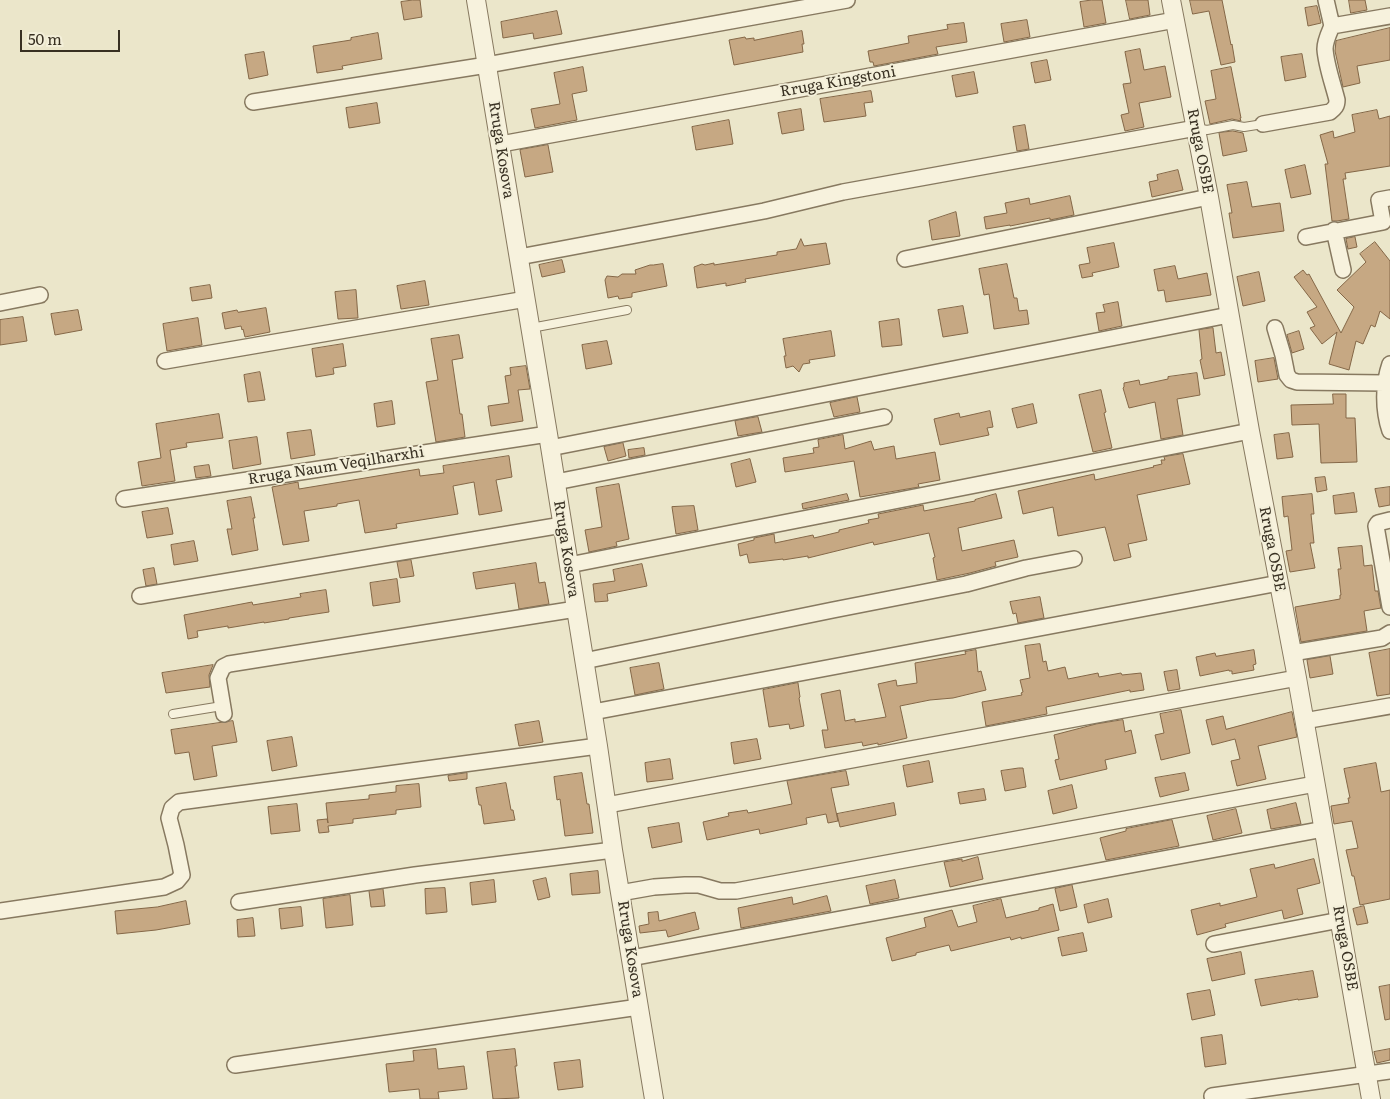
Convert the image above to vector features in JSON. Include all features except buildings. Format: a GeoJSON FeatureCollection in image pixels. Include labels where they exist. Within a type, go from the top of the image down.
{"type":"FeatureCollection","features":[{"type":"Feature","properties":{"kind":"street","name":"Rruga Kosova"},"geometry":{"type":"LineString","coordinates":[[476,0],[556,482],[654,1099]]}},
{"type":"Feature","properties":{"kind":"street"},"geometry":{"type":"LineString","coordinates":[[253,102],[487,65],[847,0]]}},
{"type":"Feature","properties":{"kind":"street","name":"Rruga OSBE"},"geometry":{"type":"LineString","coordinates":[[1172,0],[1324,829],[1371,1099]]}},
{"type":"Feature","properties":{"kind":"street"},"geometry":{"type":"LineString","coordinates":[[1263,124],[1330,112],[1337,105],[1325,48],[1332,26],[1326,0]]}},
{"type":"Feature","properties":{"kind":"street"},"geometry":{"type":"LineString","coordinates":[[1332,26],[1390,16]]}},
{"type":"Feature","properties":{"kind":"street","name":"Rruga Kingstoni"},"geometry":{"type":"LineString","coordinates":[[501,144],[1175,20]]}},
{"type":"Feature","properties":{"kind":"street"},"geometry":{"type":"LineString","coordinates":[[519,257],[764,211],[843,192],[1196,128]]}},
{"type":"Feature","properties":{"kind":"street"},"geometry":{"type":"LineString","coordinates":[[905,259],[1208,197]]}},
{"type":"Feature","properties":{"kind":"street"},"geometry":{"type":"LineString","coordinates":[[1306,237],[1382,222],[1379,200],[1390,198]]}},
{"type":"Feature","properties":{"kind":"street"},"geometry":{"type":"LineString","coordinates":[[1334,230],[1343,270]]}},
{"type":"Feature","properties":{"kind":"street"},"geometry":{"type":"LineString","coordinates":[[0,303],[40,295]]}},
{"type":"Feature","properties":{"kind":"street"},"geometry":{"type":"LineString","coordinates":[[165,360],[526,299]]}},
{"type":"Feature","properties":{"kind":"street","name":"Rruga Naum Veqilharxhi"},"geometry":{"type":"LineString","coordinates":[[124,499],[549,441],[1229,315]]}},
{"type":"Feature","properties":{"kind":"street"},"geometry":{"type":"LineString","coordinates":[[1275,328],[1287,375],[1291,380],[1297,382],[1385,383]]}},
{"type":"Feature","properties":{"kind":"street"},"geometry":{"type":"LineString","coordinates":[[1390,364],[1385,383],[1390,431]]}},
{"type":"Feature","properties":{"kind":"street"},"geometry":{"type":"LineString","coordinates":[[556,482],[884,417]]}},
{"type":"Feature","properties":{"kind":"street"},"geometry":{"type":"LineString","coordinates":[[569,566],[1250,431]]}},
{"type":"Feature","properties":{"kind":"street"},"geometry":{"type":"LineString","coordinates":[[1390,520],[1378,523],[1376,526],[1390,607]]}},
{"type":"Feature","properties":{"kind":"street"},"geometry":{"type":"LineString","coordinates":[[140,596],[562,525]]}},
{"type":"Feature","properties":{"kind":"street"},"geometry":{"type":"LineString","coordinates":[[584,661],[966,584],[1026,568],[1074,559]]}},
{"type":"Feature","properties":{"kind":"street"},"geometry":{"type":"LineString","coordinates":[[593,712],[1279,583]]}},
{"type":"Feature","properties":{"kind":"street"},"geometry":{"type":"LineString","coordinates":[[223,710],[218,678],[223,667],[229,664],[576,609]]}},
{"type":"Feature","properties":{"kind":"street"},"geometry":{"type":"LineString","coordinates":[[1292,653],[1382,638],[1390,633]]}},
{"type":"Feature","properties":{"kind":"street"},"geometry":{"type":"LineString","coordinates":[[607,805],[1296,678]]}},
{"type":"Feature","properties":{"kind":"street"},"geometry":{"type":"LineString","coordinates":[[1304,722],[1390,706]]}},
{"type":"Feature","properties":{"kind":"street"},"geometry":{"type":"LineString","coordinates":[[0,911],[164,887],[177,881],[182,875],[169,818],[172,808],[179,802],[598,746]]}},
{"type":"Feature","properties":{"kind":"street"},"geometry":{"type":"LineString","coordinates":[[620,893],[654,886],[685,885],[699,885],[720,892],[736,891],[1315,784]]}},
{"type":"Feature","properties":{"kind":"street"},"geometry":{"type":"LineString","coordinates":[[631,958],[1324,829]]}},
{"type":"Feature","properties":{"kind":"street"},"geometry":{"type":"LineString","coordinates":[[239,902],[416,875],[613,850]]}},
{"type":"Feature","properties":{"kind":"street"},"geometry":{"type":"LineString","coordinates":[[1214,944],[1340,920]]}},
{"type":"Feature","properties":{"kind":"street"},"geometry":{"type":"LineString","coordinates":[[236,1065],[639,1007]]}},
{"type":"Feature","properties":{"kind":"street"},"geometry":{"type":"LineString","coordinates":[[1212,1096],[1390,1071]]}},
{"type":"Feature","properties":{"kind":"lane"},"geometry":{"type":"LineString","coordinates":[[1196,128],[1207,130],[1263,124]]}},
{"type":"Feature","properties":{"kind":"lane"},"geometry":{"type":"LineString","coordinates":[[531,328],[627,310]]}},
{"type":"Feature","properties":{"kind":"lane"},"geometry":{"type":"LineString","coordinates":[[173,714],[223,710]]}}]}
